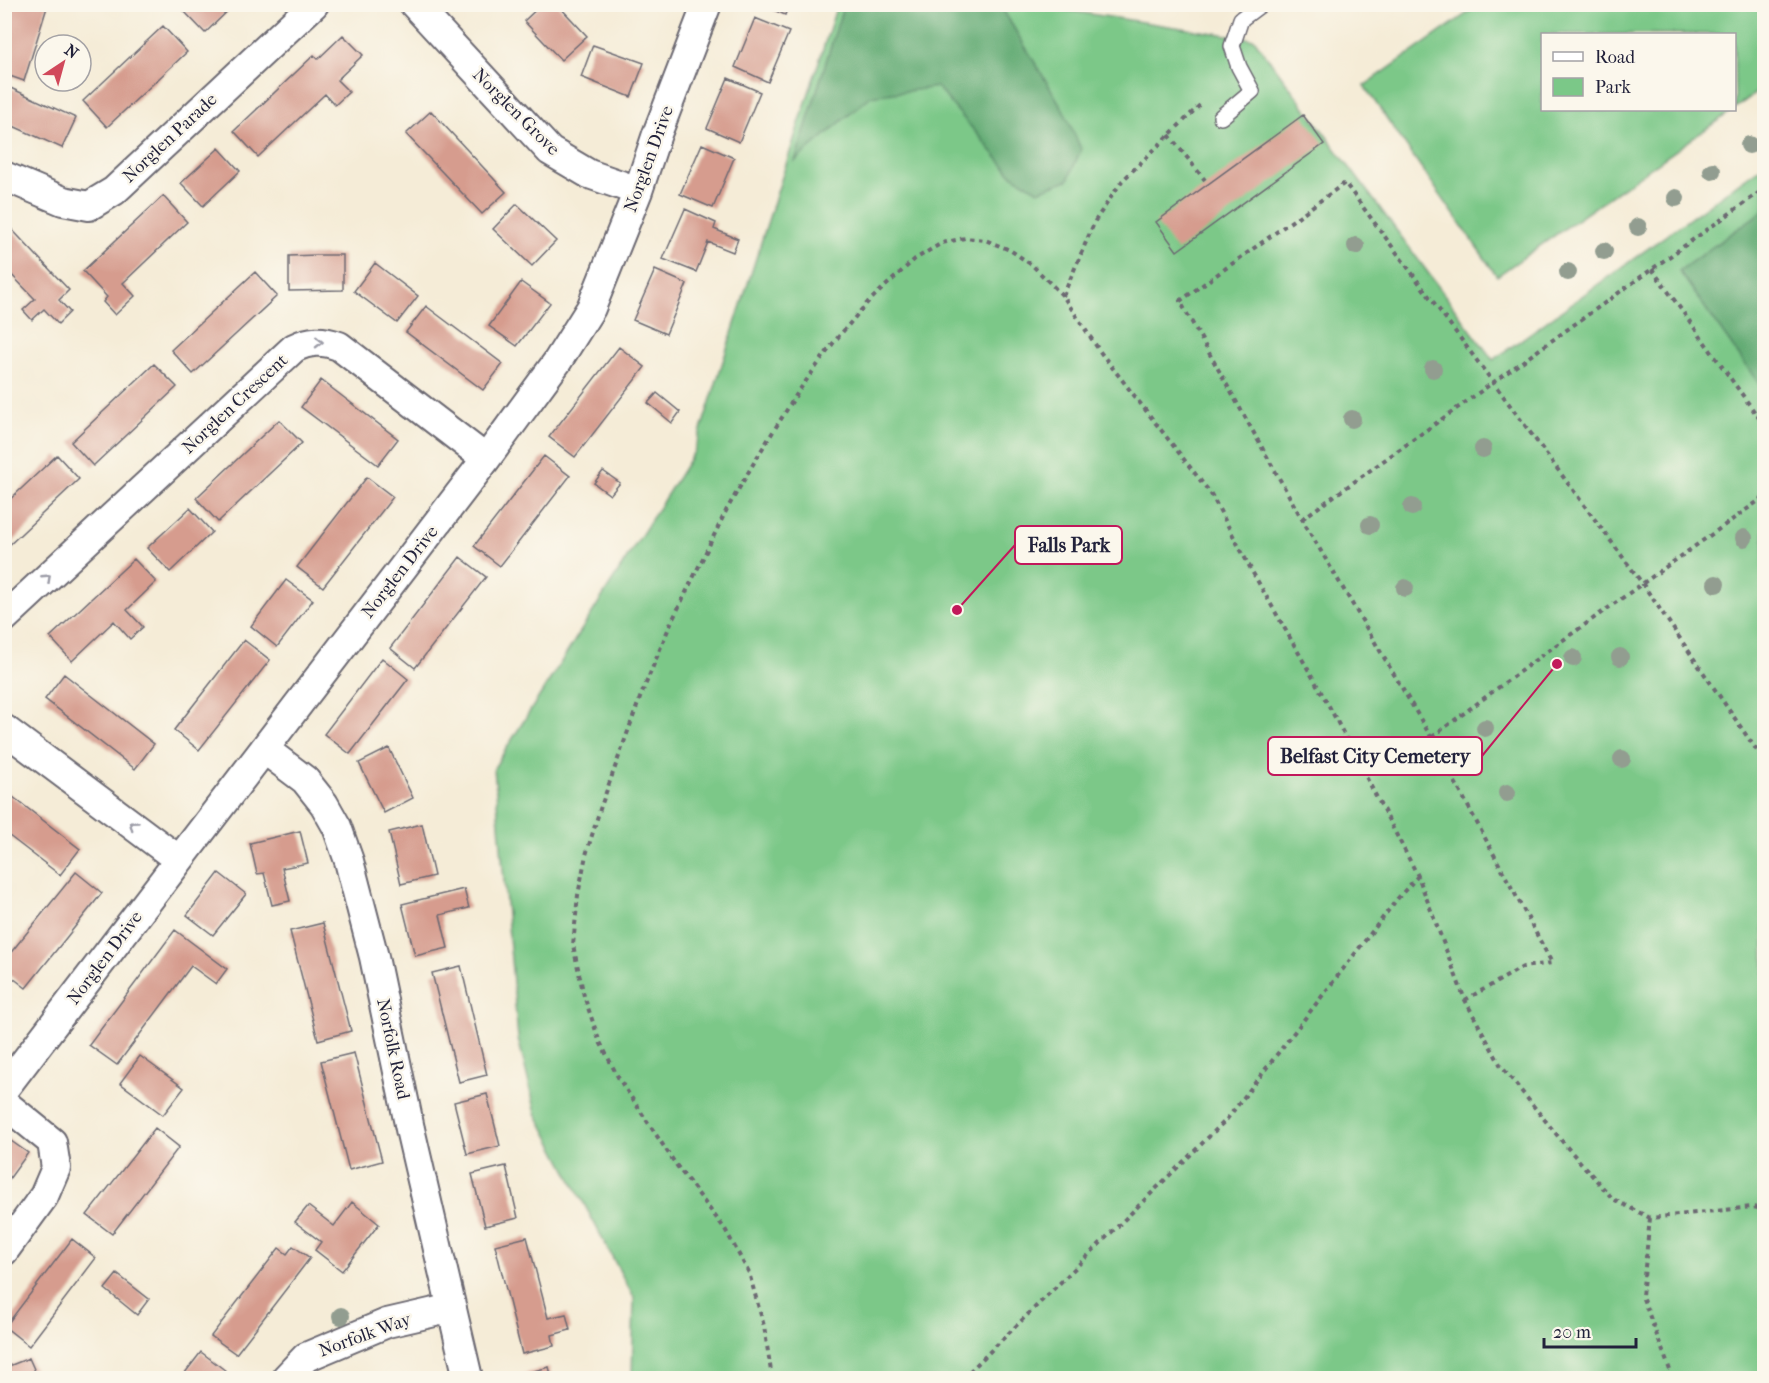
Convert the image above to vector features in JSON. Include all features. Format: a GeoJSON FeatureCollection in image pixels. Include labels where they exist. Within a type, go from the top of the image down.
{"type":"FeatureCollection","features":[{"type":"Feature","properties":{"kind":"street","name":"Norglen Parade"},"geometry":{"type":"LineString","coordinates":[[4,176],[63,201],[89,206],[114,191],[314,4]]}},
{"type":"Feature","properties":{"kind":"street","name":"Norglen Grove"},"geometry":{"type":"LineString","coordinates":[[414,4],[550,151],[589,174],[638,191]]}},
{"type":"Feature","properties":{"kind":"street","name":"Norglen Drive"},"geometry":{"type":"LineString","coordinates":[[4,1089],[486,459],[557,362],[591,308],[638,191],[657,134],[707,4]]}},
{"type":"Feature","properties":{"kind":"street","name":"Norglen Crescent"},"geometry":{"type":"LineString","coordinates":[[4,618],[285,357],[304,343],[326,342],[346,351],[486,459]]}},
{"type":"Feature","properties":{"kind":"street"},"geometry":{"type":"LineString","coordinates":[[4,729],[179,860]]}},
{"type":"Feature","properties":{"kind":"street","name":"Norfolk Road"},"geometry":{"type":"LineString","coordinates":[[264,749],[305,780],[324,804],[337,827],[349,861],[375,957],[410,1129],[468,1378]]}},
{"type":"Feature","properties":{"kind":"street"},"geometry":{"type":"LineString","coordinates":[[4,1103],[52,1142],[56,1168],[44,1196],[4,1251]]}},
{"type":"Feature","properties":{"kind":"street","name":"Norfolk Way"},"geometry":{"type":"LineString","coordinates":[[286,1378],[306,1357],[387,1323],[452,1308]]}},
{"type":"Feature","properties":{"kind":"lane"},"geometry":{"type":"LineString","coordinates":[[1221,117],[1252,91],[1239,68],[1232,46],[1241,19],[1261,4]]}},
{"type":"Feature","properties":{"kind":"path"},"geometry":{"type":"LineString","coordinates":[[1063,296],[1095,221],[1122,181],[1239,68]]}},
{"type":"Feature","properties":{"kind":"path"},"geometry":{"type":"LineString","coordinates":[[1169,135],[1205,180]]}},
{"type":"Feature","properties":{"kind":"path"},"geometry":{"type":"LineString","coordinates":[[1465,1000],[1523,967],[1552,963],[1431,737],[1302,519],[1180,301],[1346,183],[1642,583],[1764,760]]}},
{"type":"Feature","properties":{"kind":"path"},"geometry":{"type":"LineString","coordinates":[[1302,519],[1764,189]]}},
{"type":"Feature","properties":{"kind":"path"},"geometry":{"type":"LineString","coordinates":[[772,1378],[764,1326],[749,1273],[725,1229],[677,1166],[619,1079],[599,1040],[584,996],[573,945],[578,895],[586,855],[624,743],[670,625],[727,509],[798,392],[834,342],[868,302],[915,259],[942,243],[965,238],[985,240],[1010,250],[1032,266],[1063,296],[1101,353],[1211,494],[1329,706],[1418,876],[1465,1000],[1501,1065],[1566,1146],[1613,1199],[1650,1218],[1752,1207],[1764,1209]]}},
{"type":"Feature","properties":{"kind":"path"},"geometry":{"type":"LineString","coordinates":[[1652,269],[1764,425]]}},
{"type":"Feature","properties":{"kind":"path"},"geometry":{"type":"LineString","coordinates":[[1431,737],[1764,497]]}},
{"type":"Feature","properties":{"kind":"path"},"geometry":{"type":"LineString","coordinates":[[963,1378],[1227,1119],[1398,898],[1418,876]]}},
{"type":"Feature","properties":{"kind":"path"},"geometry":{"type":"LineString","coordinates":[[1650,1218],[1642,1296],[1673,1378]]}},
{"type":"Feature","properties":{"kind":"green space"},"geometry":{"type":"Polygon","coordinates":[[[844,4],[1000,5],[1063,109],[1081,149],[1068,180],[1038,191],[1012,175],[937,87],[871,96],[795,161],[844,4]]]}},
{"type":"Feature","properties":{"kind":"green space"},"geometry":{"type":"Polygon","coordinates":[[[837,5],[1031,5],[1254,39],[1493,360],[1764,165],[1764,1378],[632,1378],[634,1298],[536,1113],[518,1038],[494,768],[694,452],[837,5]]]}},
{"type":"Feature","properties":{"kind":"green space"},"geometry":{"type":"Polygon","coordinates":[[[1479,5],[1764,5],[1764,87],[1736,107],[1736,33],[1541,33],[1541,111],[1732,111],[1497,276],[1364,86],[1479,5]]]}},
{"type":"Feature","properties":{"kind":"green space"},"geometry":{"type":"Polygon","coordinates":[[[1764,210],[1764,391],[1679,271],[1764,210]]]}},
{"type":"Feature","properties":{"kind":"building"},"geometry":{"type":"Polygon","coordinates":[[[11,4],[48,4],[39,33],[33,33],[33,52],[24,81],[4,74],[4,25],[11,4]]]}},
{"type":"Feature","properties":{"kind":"building"},"geometry":{"type":"Polygon","coordinates":[[[189,4],[235,4],[205,33],[183,10],[189,4]]]}},
{"type":"Feature","properties":{"kind":"building"},"geometry":{"type":"Polygon","coordinates":[[[542,4],[557,4],[587,36],[561,60],[524,21],[542,4]]]}},
{"type":"Feature","properties":{"kind":"building"},"geometry":{"type":"Polygon","coordinates":[[[760,4],[789,4],[785,15],[760,4]]]}},
{"type":"Feature","properties":{"kind":"building"},"geometry":{"type":"Polygon","coordinates":[[[755,18],[789,32],[768,82],[735,67],[755,18]]]}},
{"type":"Feature","properties":{"kind":"building"},"geometry":{"type":"Polygon","coordinates":[[[163,26],[187,52],[107,127],[83,101],[163,26]]]}},
{"type":"Feature","properties":{"kind":"building"},"geometry":{"type":"Polygon","coordinates":[[[343,35],[363,55],[337,80],[349,92],[335,105],[325,94],[258,157],[234,131],[314,55],[318,59],[343,35]]]}},
{"type":"Feature","properties":{"kind":"building"},"geometry":{"type":"Polygon","coordinates":[[[593,45],[644,63],[631,97],[581,77],[593,45]]]}},
{"type":"Feature","properties":{"kind":"building"},"geometry":{"type":"Polygon","coordinates":[[[728,78],[760,92],[739,142],[707,128],[728,78]]]}},
{"type":"Feature","properties":{"kind":"building"},"geometry":{"type":"Polygon","coordinates":[[[4,85],[76,118],[62,148],[4,122],[4,85]]]}},
{"type":"Feature","properties":{"kind":"building"},"geometry":{"type":"Polygon","coordinates":[[[431,111],[506,192],[482,214],[406,134],[431,111]]]}},
{"type":"Feature","properties":{"kind":"building"},"geometry":{"type":"Polygon","coordinates":[[[1303,115],[1324,144],[1177,251],[1156,222],[1303,115]]]}},
{"type":"Feature","properties":{"kind":"building"},"geometry":{"type":"Polygon","coordinates":[[[702,144],[734,158],[713,208],[680,194],[702,144]]]}},
{"type":"Feature","properties":{"kind":"building"},"geometry":{"type":"Polygon","coordinates":[[[219,148],[240,171],[203,206],[181,183],[219,148]]]}},
{"type":"Feature","properties":{"kind":"building"},"geometry":{"type":"Polygon","coordinates":[[[163,196],[187,222],[123,283],[135,296],[115,315],[103,302],[107,297],[83,271],[163,196]]]}},
{"type":"Feature","properties":{"kind":"building"},"geometry":{"type":"Polygon","coordinates":[[[517,204],[556,241],[532,266],[493,229],[517,204]]]}},
{"type":"Feature","properties":{"kind":"building"},"geometry":{"type":"Polygon","coordinates":[[[685,209],[716,223],[714,229],[738,239],[733,252],[708,242],[696,272],[663,259],[685,209]]]}},
{"type":"Feature","properties":{"kind":"building"},"geometry":{"type":"Polygon","coordinates":[[[4,221],[69,290],[59,300],[70,312],[58,324],[44,309],[32,320],[23,310],[35,299],[4,267],[4,221]]]}},
{"type":"Feature","properties":{"kind":"building"},"geometry":{"type":"Polygon","coordinates":[[[343,255],[343,290],[289,291],[289,256],[343,255]]]}},
{"type":"Feature","properties":{"kind":"building"},"geometry":{"type":"Polygon","coordinates":[[[375,263],[418,296],[397,323],[354,291],[375,263]]]}},
{"type":"Feature","properties":{"kind":"building"},"geometry":{"type":"Polygon","coordinates":[[[655,270],[687,284],[666,334],[633,320],[655,270]]]}},
{"type":"Feature","properties":{"kind":"building"},"geometry":{"type":"Polygon","coordinates":[[[255,272],[277,296],[193,374],[171,350],[255,272]]]}},
{"type":"Feature","properties":{"kind":"building"},"geometry":{"type":"Polygon","coordinates":[[[521,282],[550,303],[517,346],[489,326],[521,282]]]}},
{"type":"Feature","properties":{"kind":"building"},"geometry":{"type":"Polygon","coordinates":[[[426,306],[503,364],[483,390],[406,332],[426,306]]]}},
{"type":"Feature","properties":{"kind":"building"},"geometry":{"type":"Polygon","coordinates":[[[619,347],[645,367],[575,457],[549,437],[619,347]]]}},
{"type":"Feature","properties":{"kind":"building"},"geometry":{"type":"Polygon","coordinates":[[[154,364],[177,387],[93,466],[71,442],[154,364]]]}},
{"type":"Feature","properties":{"kind":"building"},"geometry":{"type":"Polygon","coordinates":[[[321,380],[398,439],[378,465],[301,407],[321,380]]]}},
{"type":"Feature","properties":{"kind":"building"},"geometry":{"type":"Polygon","coordinates":[[[657,393],[680,412],[672,423],[648,403],[657,393]]]}},
{"type":"Feature","properties":{"kind":"building"},"geometry":{"type":"Polygon","coordinates":[[[279,420],[302,443],[218,522],[196,498],[279,420]]]}},
{"type":"Feature","properties":{"kind":"building"},"geometry":{"type":"Polygon","coordinates":[[[57,455],[79,479],[4,550],[4,505],[57,455]]]}},
{"type":"Feature","properties":{"kind":"building"},"geometry":{"type":"Polygon","coordinates":[[[544,456],[570,476],[500,566],[474,546],[544,456]]]}},
{"type":"Feature","properties":{"kind":"building"},"geometry":{"type":"Polygon","coordinates":[[[603,471],[620,483],[610,495],[594,483],[603,471]]]}},
{"type":"Feature","properties":{"kind":"building"},"geometry":{"type":"Polygon","coordinates":[[[367,477],[393,497],[323,587],[297,567],[367,477]]]}},
{"type":"Feature","properties":{"kind":"building"},"geometry":{"type":"Polygon","coordinates":[[[190,508],[212,532],[170,572],[147,548],[190,508]]]}},
{"type":"Feature","properties":{"kind":"building"},"geometry":{"type":"Polygon","coordinates":[[[460,557],[486,577],[415,668],[390,648],[460,557]]]}},
{"type":"Feature","properties":{"kind":"building"},"geometry":{"type":"Polygon","coordinates":[[[134,559],[156,582],[127,610],[143,627],[130,639],[114,621],[72,661],[50,637],[134,559]]]}},
{"type":"Feature","properties":{"kind":"building"},"geometry":{"type":"Polygon","coordinates":[[[286,580],[313,600],[277,647],[251,626],[286,580]]]}},
{"type":"Feature","properties":{"kind":"building"},"geometry":{"type":"Polygon","coordinates":[[[244,640],[270,660],[199,750],[174,730],[244,640]]]}},
{"type":"Feature","properties":{"kind":"building"},"geometry":{"type":"Polygon","coordinates":[[[382,658],[408,679],[350,754],[324,734],[382,658]]]}},
{"type":"Feature","properties":{"kind":"building"},"geometry":{"type":"Polygon","coordinates":[[[64,674],[154,744],[135,769],[45,699],[64,674]]]}},
{"type":"Feature","properties":{"kind":"building"},"geometry":{"type":"Polygon","coordinates":[[[389,748],[413,798],[384,813],[359,763],[389,748]]]}},
{"type":"Feature","properties":{"kind":"building"},"geometry":{"type":"Polygon","coordinates":[[[4,790],[80,849],[60,875],[4,832],[4,790]]]}},
{"type":"Feature","properties":{"kind":"building"},"geometry":{"type":"Polygon","coordinates":[[[422,824],[434,876],[401,884],[389,832],[422,824]]]}},
{"type":"Feature","properties":{"kind":"building"},"geometry":{"type":"Polygon","coordinates":[[[300,831],[308,863],[282,868],[290,901],[272,905],[264,873],[257,874],[250,843],[300,831]]]}},
{"type":"Feature","properties":{"kind":"building"},"geometry":{"type":"Polygon","coordinates":[[[76,872],[102,893],[26,988],[4,971],[4,961],[76,872]]]}},
{"type":"Feature","properties":{"kind":"building"},"geometry":{"type":"Polygon","coordinates":[[[219,873],[246,894],[213,935],[187,915],[219,873]]]}},
{"type":"Feature","properties":{"kind":"building"},"geometry":{"type":"Polygon","coordinates":[[[464,889],[469,908],[440,915],[448,948],[415,956],[402,904],[464,889]]]}},
{"type":"Feature","properties":{"kind":"building"},"geometry":{"type":"Polygon","coordinates":[[[323,923],[351,1031],[318,1040],[290,931],[323,923]]]}},
{"type":"Feature","properties":{"kind":"building"},"geometry":{"type":"Polygon","coordinates":[[[175,930],[227,969],[216,984],[191,966],[117,1065],[89,1045],[175,930]]]}},
{"type":"Feature","properties":{"kind":"building"},"geometry":{"type":"Polygon","coordinates":[[[461,966],[487,1075],[459,1082],[432,973],[461,966]]]}},
{"type":"Feature","properties":{"kind":"building"},"geometry":{"type":"Polygon","coordinates":[[[354,1053],[382,1161],[349,1170],[321,1061],[354,1053]]]}},
{"type":"Feature","properties":{"kind":"building"},"geometry":{"type":"Polygon","coordinates":[[[140,1056],[184,1088],[163,1115],[120,1083],[140,1056]]]}},
{"type":"Feature","properties":{"kind":"building"},"geometry":{"type":"Polygon","coordinates":[[[487,1094],[500,1146],[467,1154],[454,1102],[487,1094]]]}},
{"type":"Feature","properties":{"kind":"building"},"geometry":{"type":"Polygon","coordinates":[[[155,1128],[179,1147],[112,1234],[87,1215],[155,1128]]]}},
{"type":"Feature","properties":{"kind":"building"},"geometry":{"type":"Polygon","coordinates":[[[4,1136],[28,1153],[4,1186],[4,1136]]]}},
{"type":"Feature","properties":{"kind":"building"},"geometry":{"type":"Polygon","coordinates":[[[506,1166],[518,1218],[485,1226],[472,1174],[506,1166]]]}},
{"type":"Feature","properties":{"kind":"building"},"geometry":{"type":"Polygon","coordinates":[[[352,1202],[379,1224],[342,1271],[315,1250],[321,1242],[295,1222],[308,1206],[334,1226],[352,1202]]]}},
{"type":"Feature","properties":{"kind":"building"},"geometry":{"type":"Polygon","coordinates":[[[527,1237],[548,1318],[566,1314],[570,1330],[552,1335],[554,1346],[522,1354],[495,1245],[527,1237]]]}},
{"type":"Feature","properties":{"kind":"building"},"geometry":{"type":"Polygon","coordinates":[[[72,1239],[96,1258],[29,1346],[5,1327],[72,1239]]]}},
{"type":"Feature","properties":{"kind":"building"},"geometry":{"type":"Polygon","coordinates":[[[293,1246],[310,1258],[236,1354],[211,1336],[279,1248],[287,1254],[293,1246]]]}},
{"type":"Feature","properties":{"kind":"building"},"geometry":{"type":"Polygon","coordinates":[[[117,1274],[149,1299],[137,1315],[105,1289],[117,1274]]]}},
{"type":"Feature","properties":{"kind":"building"},"geometry":{"type":"Polygon","coordinates":[[[201,1352],[226,1371],[220,1378],[181,1378],[201,1352]]]}},
{"type":"Feature","properties":{"kind":"building"},"geometry":{"type":"Polygon","coordinates":[[[29,1358],[38,1378],[4,1378],[4,1368],[29,1358]]]}},
{"type":"Feature","properties":{"kind":"building"},"geometry":{"type":"Polygon","coordinates":[[[549,1367],[552,1378],[517,1378],[516,1376],[549,1367]]]}},
{"type":"Feature","properties":{"kind":"place","name":"Falls Park"},"geometry":{"type":"Point","coordinates":[957,610]}},
{"type":"Feature","properties":{"kind":"place","name":"Belfast City Cemetery"},"geometry":{"type":"Point","coordinates":[1557,664]}}]}
